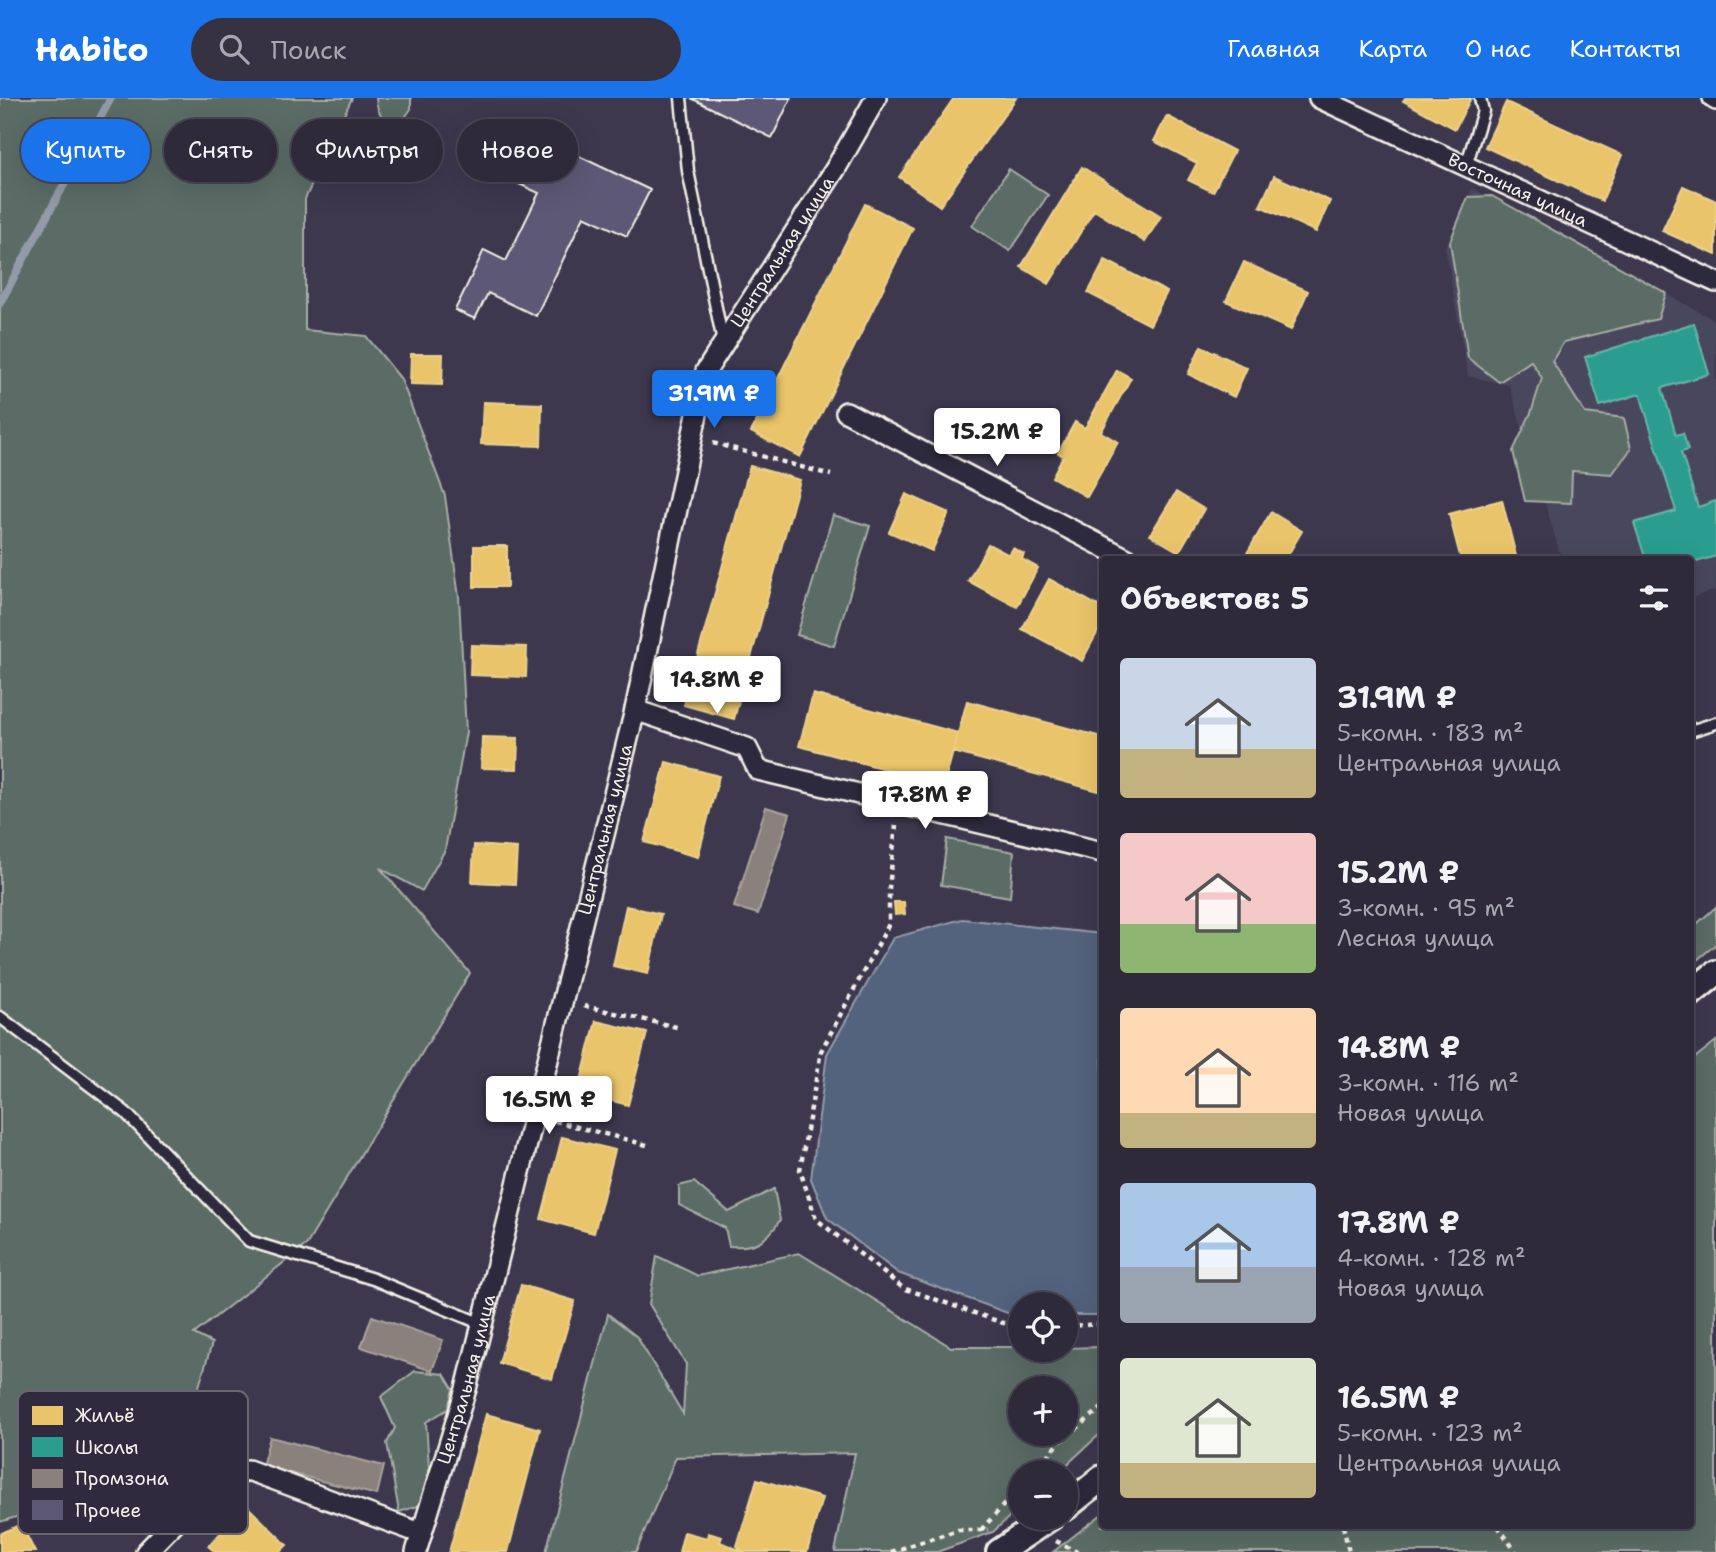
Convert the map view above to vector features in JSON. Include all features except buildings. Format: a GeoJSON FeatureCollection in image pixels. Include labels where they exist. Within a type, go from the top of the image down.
{"type":"FeatureCollection","features":[{"type":"Feature","properties":{"kind":"street","name":"Центральная улица"},"geometry":{"type":"LineString","coordinates":[[418,1543],[466,1389],[635,710],[706,371],[836,168],[876,98]]}},
{"type":"Feature","properties":{"kind":"street","name":"Восточная улица"},"geometry":{"type":"LineString","coordinates":[[1319,98],[1716,282]]}},
{"type":"Feature","properties":{"kind":"street"},"geometry":{"type":"LineString","coordinates":[[846,412],[1121,556]]}},
{"type":"Feature","properties":{"kind":"street"},"geometry":{"type":"LineString","coordinates":[[635,710],[747,748],[758,771],[1099,851]]}},
{"type":"Feature","properties":{"kind":"street"},"geometry":{"type":"LineString","coordinates":[[1694,991],[1716,973]]}},
{"type":"Feature","properties":{"kind":"street"},"geometry":{"type":"LineString","coordinates":[[248,1470],[418,1543]]}},
{"type":"Feature","properties":{"kind":"street"},"geometry":{"type":"LineString","coordinates":[[1078,1497],[1099,1480]]}},
{"type":"Feature","properties":{"kind":"street"},"geometry":{"type":"LineString","coordinates":[[997,1541],[1022,1530]]}},
{"type":"Feature","properties":{"kind":"street"},"geometry":{"type":"LineString","coordinates":[[146,1552],[163,1534]]}},
{"type":"Feature","properties":{"kind":"lane"},"geometry":{"type":"LineString","coordinates":[[681,98],[688,171],[723,343]]}},
{"type":"Feature","properties":{"kind":"lane"},"geometry":{"type":"LineString","coordinates":[[1466,167],[1483,111],[1480,98]]}},
{"type":"Feature","properties":{"kind":"lane"},"geometry":{"type":"LineString","coordinates":[[1694,730],[1716,723]]}},
{"type":"Feature","properties":{"kind":"lane"},"geometry":{"type":"LineString","coordinates":[[0,1017],[125,1112],[249,1241],[373,1279],[482,1324]]}},
{"type":"Feature","properties":{"kind":"path"},"geometry":{"type":"LineString","coordinates":[[692,438],[831,475]]}},
{"type":"Feature","properties":{"kind":"path"},"geometry":{"type":"LineString","coordinates":[[898,804],[889,888],[889,924],[821,1051],[800,1170],[816,1219],[903,1288],[1008,1323]]}},
{"type":"Feature","properties":{"kind":"path"},"geometry":{"type":"LineString","coordinates":[[562,1001],[681,1028]]}},
{"type":"Feature","properties":{"kind":"path"},"geometry":{"type":"LineString","coordinates":[[534,1115],[647,1145]]}},
{"type":"Feature","properties":{"kind":"path"},"geometry":{"type":"LineString","coordinates":[[1078,1325],[1099,1324]]}},
{"type":"Feature","properties":{"kind":"path"},"geometry":{"type":"LineString","coordinates":[[1044,1460],[1061,1441],[1099,1410]]}},
{"type":"Feature","properties":{"kind":"path"},"geometry":{"type":"LineString","coordinates":[[981,1530],[1008,1500]]}},
{"type":"Feature","properties":{"kind":"path"},"geometry":{"type":"LineString","coordinates":[[1344,1529],[1349,1552]]}},
{"type":"Feature","properties":{"kind":"path"},"geometry":{"type":"LineString","coordinates":[[1499,1529],[1516,1552]]}},
{"type":"Feature","properties":{"kind":"path"},"geometry":{"type":"LineString","coordinates":[[891,1552],[958,1530],[981,1530],[997,1541]]}},
{"type":"Feature","properties":{"kind":"shaded area"},"geometry":{"type":"Polygon","coordinates":[[[1472,188],[1716,321],[1716,590],[1694,597],[1694,556],[1561,556],[1509,385],[1468,376],[1445,247],[1472,188]]]}},
{"type":"Feature","properties":{"kind":"green space"},"geometry":{"type":"Polygon","coordinates":[[[0,98],[352,98],[342,119],[291,119],[291,182],[313,182],[305,199],[305,330],[366,336],[401,379],[445,496],[459,597],[466,732],[445,850],[422,891],[380,868],[470,973],[307,1244],[194,1334],[212,1343],[198,1391],[18,1391],[18,1516],[0,1522],[0,98]]]}},
{"type":"Feature","properties":{"kind":"green space"},"geometry":{"type":"Polygon","coordinates":[[[376,98],[411,98],[411,109],[404,119],[385,119],[378,108],[376,98]]]}},
{"type":"Feature","properties":{"kind":"green space"},"geometry":{"type":"Polygon","coordinates":[[[1009,169],[1048,195],[1010,251],[972,226],[1009,169]]]}},
{"type":"Feature","properties":{"kind":"green space"},"geometry":{"type":"Polygon","coordinates":[[[1492,196],[1666,293],[1658,319],[1564,342],[1552,361],[1585,413],[1624,418],[1631,449],[1612,474],[1572,471],[1571,503],[1525,501],[1513,451],[1531,413],[1542,378],[1531,361],[1499,382],[1468,358],[1450,242],[1468,197],[1492,196]]]}},
{"type":"Feature","properties":{"kind":"green space"},"geometry":{"type":"Polygon","coordinates":[[[833,515],[870,526],[834,646],[797,635],[833,515]]]}},
{"type":"Feature","properties":{"kind":"green space"},"geometry":{"type":"Polygon","coordinates":[[[947,839],[1014,852],[1010,897],[941,885],[947,839]]]}},
{"type":"Feature","properties":{"kind":"green space"},"geometry":{"type":"Polygon","coordinates":[[[1716,907],[1716,944],[1694,962],[1694,926],[1716,907]]]}},
{"type":"Feature","properties":{"kind":"green space"},"geometry":{"type":"Polygon","coordinates":[[[1716,1041],[1716,1552],[1053,1552],[1099,1516],[1099,1529],[1694,1529],[1694,1059],[1716,1041]]]}},
{"type":"Feature","properties":{"kind":"green space"},"geometry":{"type":"Polygon","coordinates":[[[694,1182],[729,1212],[774,1189],[780,1220],[770,1234],[759,1242],[745,1246],[729,1246],[725,1228],[679,1205],[679,1186],[694,1182]]]}},
{"type":"Feature","properties":{"kind":"green space"},"geometry":{"type":"Polygon","coordinates":[[[799,1253],[951,1347],[1008,1347],[1008,1362],[1078,1362],[1078,1348],[1099,1347],[1099,1435],[1072,1460],[1008,1460],[1008,1518],[993,1532],[937,1552],[835,1552],[855,1453],[676,1457],[636,1552],[546,1552],[608,1314],[637,1337],[683,1414],[686,1364],[649,1304],[657,1256],[698,1276],[799,1253]]]}},
{"type":"Feature","properties":{"kind":"green space"},"geometry":{"type":"Polygon","coordinates":[[[415,1371],[444,1374],[453,1389],[448,1409],[426,1422],[430,1481],[418,1506],[399,1512],[387,1443],[395,1428],[381,1397],[415,1371]]]}},
{"type":"Feature","properties":{"kind":"water"},"geometry":{"type":"Polygon","coordinates":[[[962,919],[1099,934],[1099,1314],[1078,1315],[1078,1292],[1008,1292],[1008,1313],[898,1273],[827,1218],[811,1179],[827,1054],[893,938],[962,919]]]}},
{"type":"Feature","properties":{"kind":"waterway"},"geometry":{"type":"LineString","coordinates":[[0,303],[111,98]]}}]}
